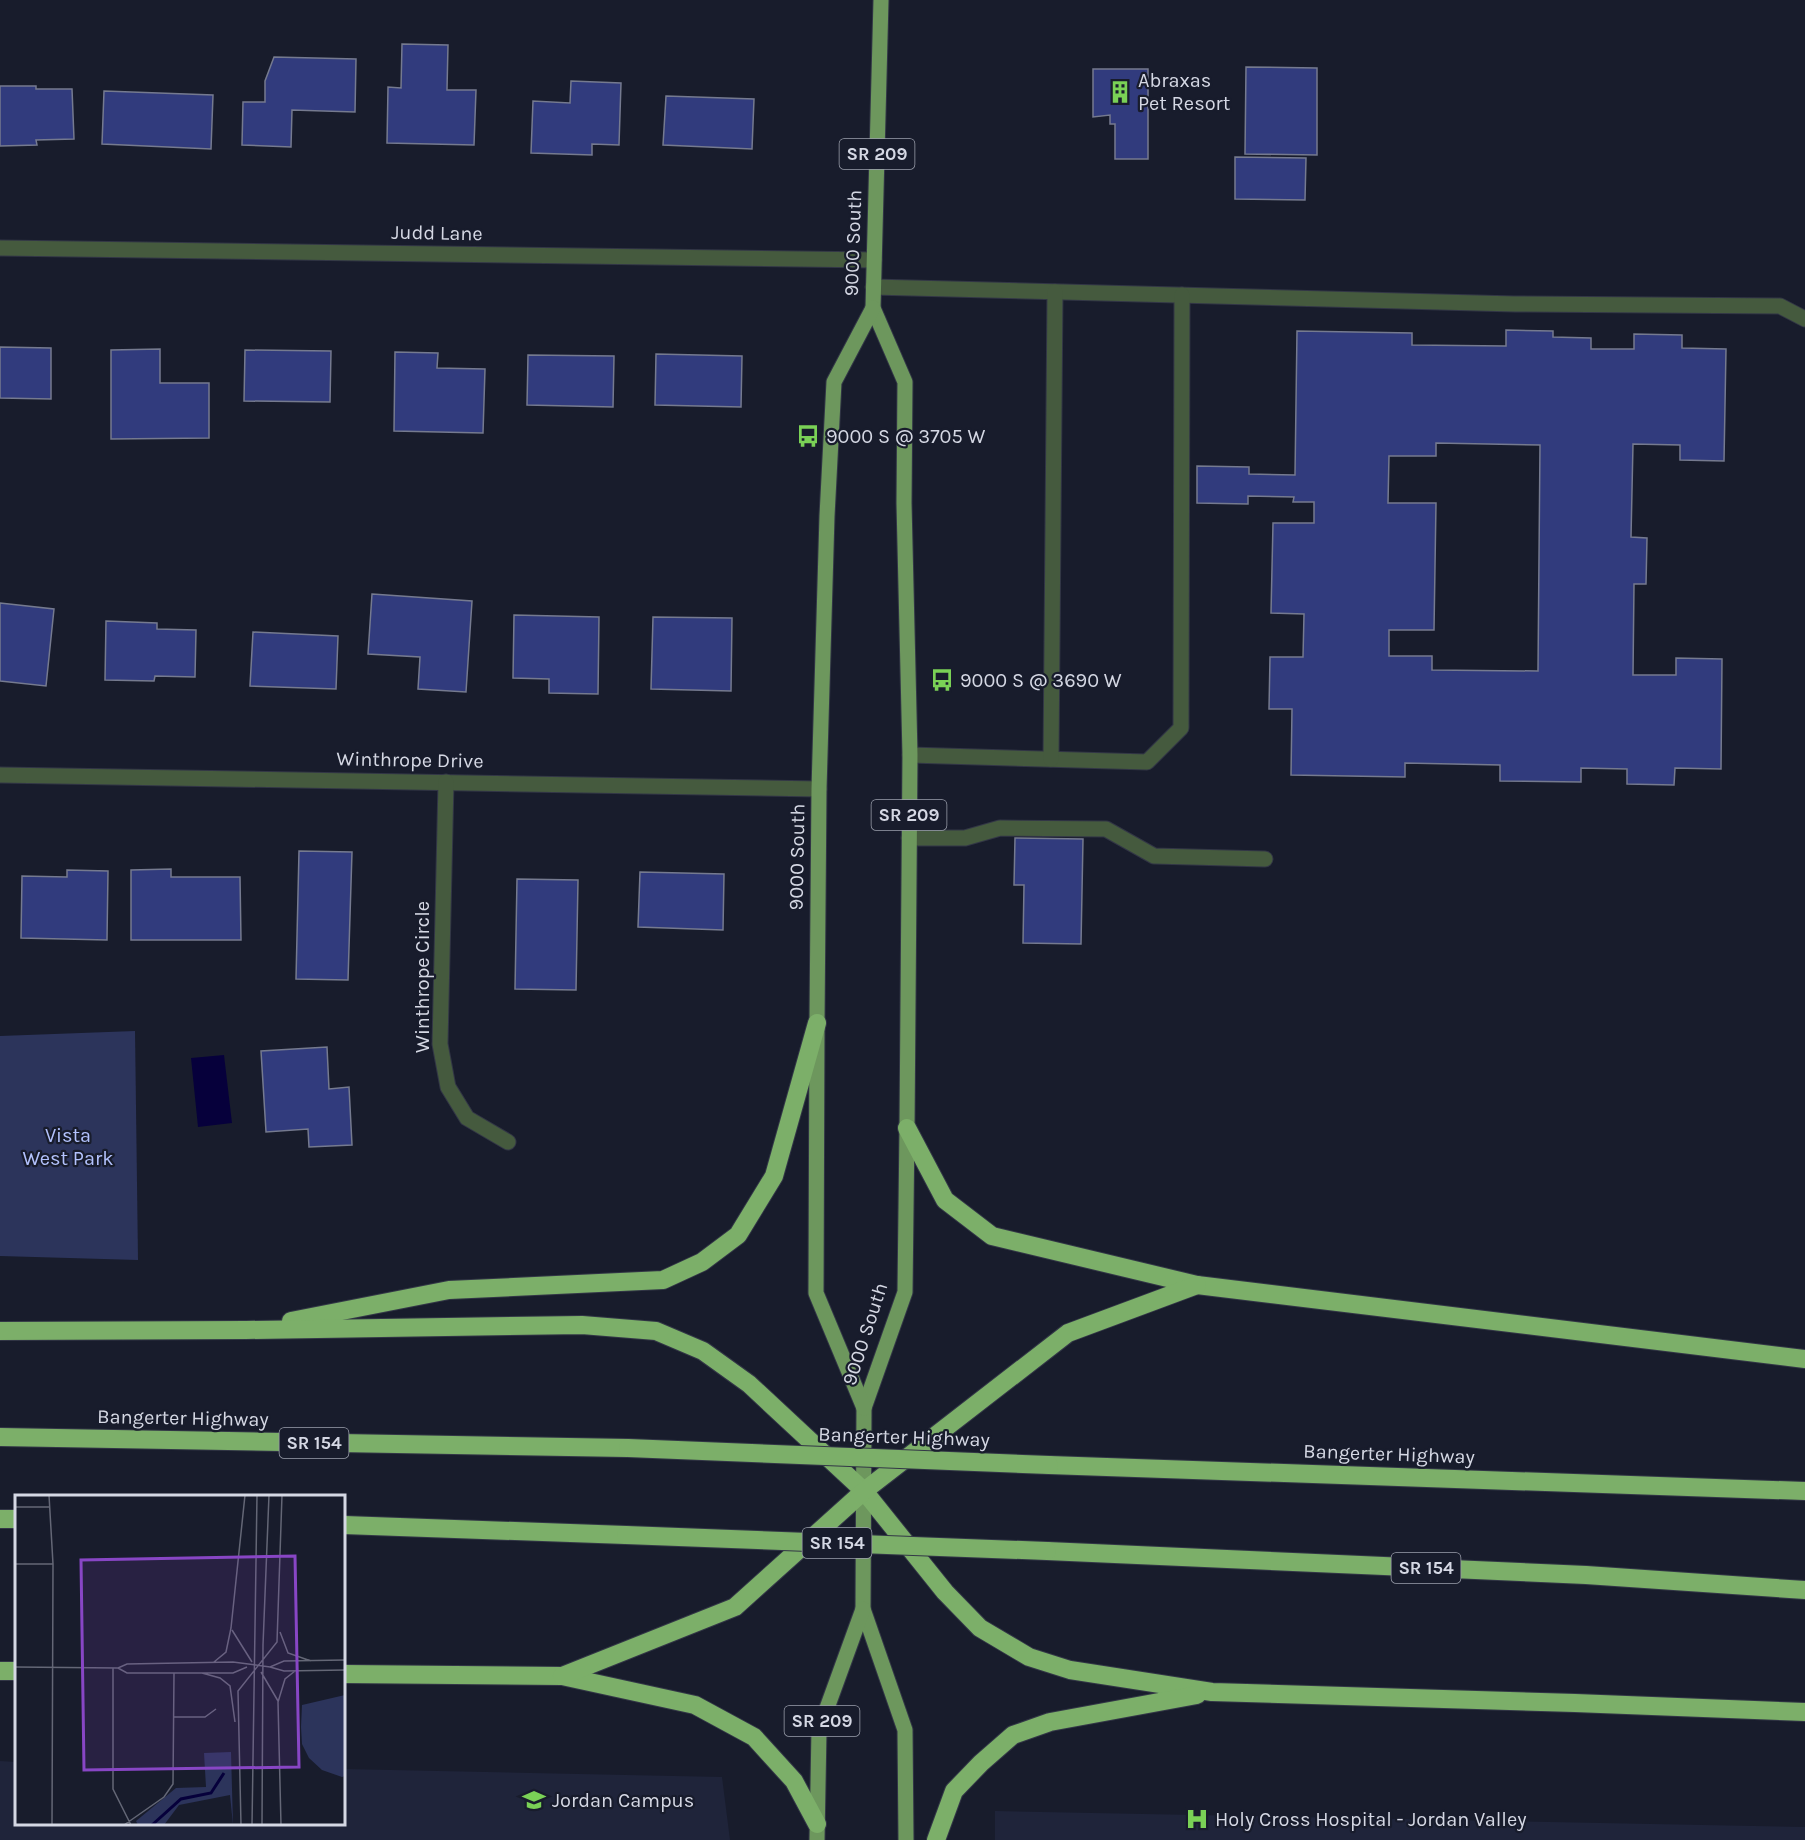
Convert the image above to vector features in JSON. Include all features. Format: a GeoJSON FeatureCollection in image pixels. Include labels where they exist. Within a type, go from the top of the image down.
{"type":"FeatureCollection","features":[{"type":"Feature","properties":{"kind":"highway"},"geometry":{"type":"LineString","coordinates":[[246,1330],[449,1290],[663,1280],[702,1262],[738,1235],[774,1176],[817,1023]]}},
{"type":"Feature","properties":{"kind":"highway"},"geometry":{"type":"LineString","coordinates":[[907,1128],[945,1200],[992,1236],[1197,1285],[1805,1359]]}},
{"type":"Feature","properties":{"kind":"highway"},"geometry":{"type":"LineString","coordinates":[[562,1676],[735,1608],[864,1491],[1068,1333],[1197,1285]]}},
{"type":"Feature","properties":{"kind":"highway"},"geometry":{"type":"LineString","coordinates":[[0,1331],[582,1325],[656,1331],[703,1351],[749,1384],[864,1491],[945,1592],[980,1628],[1029,1657],[1070,1670],[1212,1692],[1563,1702],[1805,1712]]}},
{"type":"Feature","properties":{"kind":"highway","name":"Bangerter Highway"},"geometry":{"type":"LineString","coordinates":[[0,1437],[628,1448],[1805,1491]]}},
{"type":"Feature","properties":{"kind":"highway","name":"SR 154"},"geometry":{"type":"LineString","coordinates":[[345,1525],[1047,1551],[1586,1575],[1805,1590]]}},
{"type":"Feature","properties":{"kind":"highway"},"geometry":{"type":"LineString","coordinates":[[345,1674],[562,1676],[695,1705],[754,1737],[794,1781],[817,1832]]}},
{"type":"Feature","properties":{"kind":"highway"},"geometry":{"type":"LineString","coordinates":[[936,1840],[954,1791],[1013,1735],[1050,1722],[1212,1692]]}},
{"type":"Feature","properties":{"kind":"main road","name":"9000 South"},"geometry":{"type":"LineString","coordinates":[[817,1832],[819,1730],[863,1609],[864,1408],[905,1292],[910,755],[904,503],[905,382],[873,308],[881,0]]}},
{"type":"Feature","properties":{"kind":"main road","name":"9000 South"},"geometry":{"type":"LineString","coordinates":[[864,1408],[816,1293],[817,1023],[819,789],[826,528],[834,382],[873,308]]}},
{"type":"Feature","properties":{"kind":"main road","name":"9000 South"},"geometry":{"type":"LineString","coordinates":[[863,1609],[905,1730],[906,1840]]}},
{"type":"Feature","properties":{"kind":"street","name":"Judd Lane"},"geometry":{"type":"LineString","coordinates":[[0,248],[874,260]]}},
{"type":"Feature","properties":{"kind":"street"},"geometry":{"type":"LineString","coordinates":[[873,287],[1515,304],[1780,306],[1805,319]]}},
{"type":"Feature","properties":{"kind":"street"},"geometry":{"type":"LineString","coordinates":[[1051,759],[1056,292]]}},
{"type":"Feature","properties":{"kind":"street"},"geometry":{"type":"LineString","coordinates":[[910,755],[1147,762],[1181,728],[1182,296]]}},
{"type":"Feature","properties":{"kind":"street","name":"Winthrope Drive"},"geometry":{"type":"LineString","coordinates":[[0,775],[819,789]]}},
{"type":"Feature","properties":{"kind":"street","name":"Winthrope Circle"},"geometry":{"type":"LineString","coordinates":[[446,782],[440,1044],[448,1087],[467,1118],[508,1142]]}},
{"type":"Feature","properties":{"kind":"street"},"geometry":{"type":"LineString","coordinates":[[909,838],[965,838],[1000,828],[1106,829],[1154,856],[1265,859]]}},
{"type":"Feature","properties":{"kind":"shaded area"},"geometry":{"type":"Polygon","coordinates":[[[224,1055],[232,1123],[198,1127],[191,1058],[224,1055]]]}},
{"type":"Feature","properties":{"kind":"shaded area","name":"Jordan Campus"},"geometry":{"type":"Polygon","coordinates":[[[0,1761],[15,1762],[15,1825],[345,1825],[345,1769],[722,1777],[730,1840],[0,1840],[0,1761]]]}},
{"type":"Feature","properties":{"kind":"shaded area","name":"Holy Cross Hospital - Jordan Valley"},"geometry":{"type":"Polygon","coordinates":[[[995,1811],[1805,1827],[1805,1840],[995,1840],[995,1811]]]}},
{"type":"Feature","properties":{"kind":"green space","name":"Vista West Park"},"geometry":{"type":"Polygon","coordinates":[[[135,1031],[138,1260],[0,1256],[0,1036],[135,1031]]]}},
{"type":"Feature","properties":{"kind":"building"},"geometry":{"type":"Polygon","coordinates":[[[402,44],[448,45],[447,90],[476,90],[474,145],[387,143],[388,87],[401,88],[402,44]]]}},
{"type":"Feature","properties":{"kind":"building"},"geometry":{"type":"Polygon","coordinates":[[[274,57],[356,59],[355,112],[292,110],[291,147],[242,145],[243,102],[265,102],[265,81],[274,57]]]}},
{"type":"Feature","properties":{"kind":"building"},"geometry":{"type":"Polygon","coordinates":[[[1246,67],[1317,68],[1317,155],[1245,154],[1246,67]]]}},
{"type":"Feature","properties":{"kind":"building","name":"Abraxas Pet Resort"},"geometry":{"type":"Polygon","coordinates":[[[1093,69],[1148,69],[1148,159],[1115,159],[1115,124],[1110,124],[1110,115],[1093,117],[1093,69]]]}},
{"type":"Feature","properties":{"kind":"building"},"geometry":{"type":"Polygon","coordinates":[[[571,81],[621,83],[619,145],[592,144],[592,155],[531,153],[533,101],[570,103],[571,81]]]}},
{"type":"Feature","properties":{"kind":"building"},"geometry":{"type":"Polygon","coordinates":[[[0,86],[72,89],[74,139],[36,140],[37,145],[0,146],[0,86]]]}},
{"type":"Feature","properties":{"kind":"building"},"geometry":{"type":"Polygon","coordinates":[[[104,91],[213,95],[211,149],[102,144],[104,91]]]}},
{"type":"Feature","properties":{"kind":"building"},"geometry":{"type":"Polygon","coordinates":[[[666,96],[754,99],[752,149],[663,145],[666,96]]]}},
{"type":"Feature","properties":{"kind":"building"},"geometry":{"type":"Polygon","coordinates":[[[1235,157],[1306,158],[1305,200],[1235,199],[1235,157]]]}},
{"type":"Feature","properties":{"kind":"building"},"geometry":{"type":"Polygon","coordinates":[[[1506,330],[1553,331],[1553,337],[1591,338],[1591,349],[1634,349],[1634,334],[1682,335],[1682,348],[1726,349],[1724,461],[1680,460],[1680,445],[1633,444],[1631,537],[1647,538],[1646,584],[1634,584],[1633,675],[1676,675],[1676,658],[1722,659],[1721,769],[1675,768],[1674,785],[1627,784],[1627,769],[1581,768],[1581,782],[1500,781],[1500,765],[1405,763],[1405,777],[1291,775],[1292,709],[1269,709],[1270,657],[1303,657],[1304,614],[1271,613],[1273,523],[1314,523],[1314,502],[1293,502],[1294,497],[1248,496],[1248,504],[1197,503],[1197,466],[1249,467],[1249,474],[1295,475],[1297,331],[1412,333],[1412,345],[1506,346],[1506,330]],[[1436,443],[1436,456],[1389,456],[1388,503],[1436,503],[1434,630],[1389,630],[1389,656],[1432,656],[1432,670],[1538,671],[1540,445],[1436,443]]]}},
{"type":"Feature","properties":{"kind":"building"},"geometry":{"type":"Polygon","coordinates":[[[0,347],[51,348],[51,399],[0,398],[0,347]]]}},
{"type":"Feature","properties":{"kind":"building"},"geometry":{"type":"Polygon","coordinates":[[[160,349],[160,383],[209,383],[209,438],[111,439],[111,350],[160,349]]]}},
{"type":"Feature","properties":{"kind":"building"},"geometry":{"type":"Polygon","coordinates":[[[245,350],[331,351],[330,402],[244,401],[245,350]]]}},
{"type":"Feature","properties":{"kind":"building"},"geometry":{"type":"Polygon","coordinates":[[[395,352],[438,353],[437,368],[485,369],[483,433],[394,431],[395,352]]]}},
{"type":"Feature","properties":{"kind":"building"},"geometry":{"type":"Polygon","coordinates":[[[656,354],[742,356],[741,407],[655,405],[656,354]]]}},
{"type":"Feature","properties":{"kind":"building"},"geometry":{"type":"Polygon","coordinates":[[[528,355],[614,356],[613,407],[527,405],[528,355]]]}},
{"type":"Feature","properties":{"kind":"building"},"geometry":{"type":"Polygon","coordinates":[[[372,594],[472,601],[466,692],[418,689],[420,657],[368,654],[372,594]]]}},
{"type":"Feature","properties":{"kind":"building"},"geometry":{"type":"Polygon","coordinates":[[[0,603],[54,609],[46,686],[0,681],[0,603]]]}},
{"type":"Feature","properties":{"kind":"building"},"geometry":{"type":"Polygon","coordinates":[[[514,615],[599,617],[598,694],[549,693],[549,679],[513,678],[514,615]]]}},
{"type":"Feature","properties":{"kind":"building"},"geometry":{"type":"Polygon","coordinates":[[[653,617],[732,618],[731,691],[651,689],[653,617]]]}},
{"type":"Feature","properties":{"kind":"building"},"geometry":{"type":"Polygon","coordinates":[[[106,621],[157,623],[157,629],[196,630],[195,677],[155,676],[154,681],[105,680],[106,621]]]}},
{"type":"Feature","properties":{"kind":"building"},"geometry":{"type":"Polygon","coordinates":[[[253,632],[338,636],[336,689],[250,686],[253,632]]]}},
{"type":"Feature","properties":{"kind":"building"},"geometry":{"type":"Polygon","coordinates":[[[1015,838],[1083,839],[1081,944],[1023,943],[1024,885],[1014,885],[1015,838]]]}},
{"type":"Feature","properties":{"kind":"building"},"geometry":{"type":"Polygon","coordinates":[[[299,851],[352,852],[348,980],[296,979],[299,851]]]}},
{"type":"Feature","properties":{"kind":"building"},"geometry":{"type":"Polygon","coordinates":[[[171,869],[171,877],[240,877],[241,940],[131,940],[131,870],[171,869]]]}},
{"type":"Feature","properties":{"kind":"building"},"geometry":{"type":"Polygon","coordinates":[[[67,870],[108,871],[107,940],[21,938],[22,876],[67,877],[67,870]]]}},
{"type":"Feature","properties":{"kind":"building"},"geometry":{"type":"Polygon","coordinates":[[[640,872],[724,874],[723,930],[638,927],[640,872]]]}},
{"type":"Feature","properties":{"kind":"building"},"geometry":{"type":"Polygon","coordinates":[[[517,879],[578,880],[576,990],[515,989],[517,879]]]}},
{"type":"Feature","properties":{"kind":"building"},"geometry":{"type":"Polygon","coordinates":[[[327,1047],[329,1089],[349,1087],[352,1145],[309,1147],[308,1129],[266,1132],[261,1051],[327,1047]]]}},
{"type":"Feature","properties":{"kind":"place","name":"Abraxas Pet Resort"},"geometry":{"type":"Point","coordinates":[1120,92]}},
{"type":"Feature","properties":{"kind":"place","name":"9000 S @ 3705 W"},"geometry":{"type":"Point","coordinates":[808,436]}},
{"type":"Feature","properties":{"kind":"place","name":"9000 S @ 3690 W"},"geometry":{"type":"Point","coordinates":[942,680]}},
{"type":"Feature","properties":{"kind":"place","name":"Jordan Campus"},"geometry":{"type":"Point","coordinates":[534,1800]}},
{"type":"Feature","properties":{"kind":"place","name":"Holy Cross Hospital - Jordan Valley"},"geometry":{"type":"Point","coordinates":[1197,1819]}}]}
